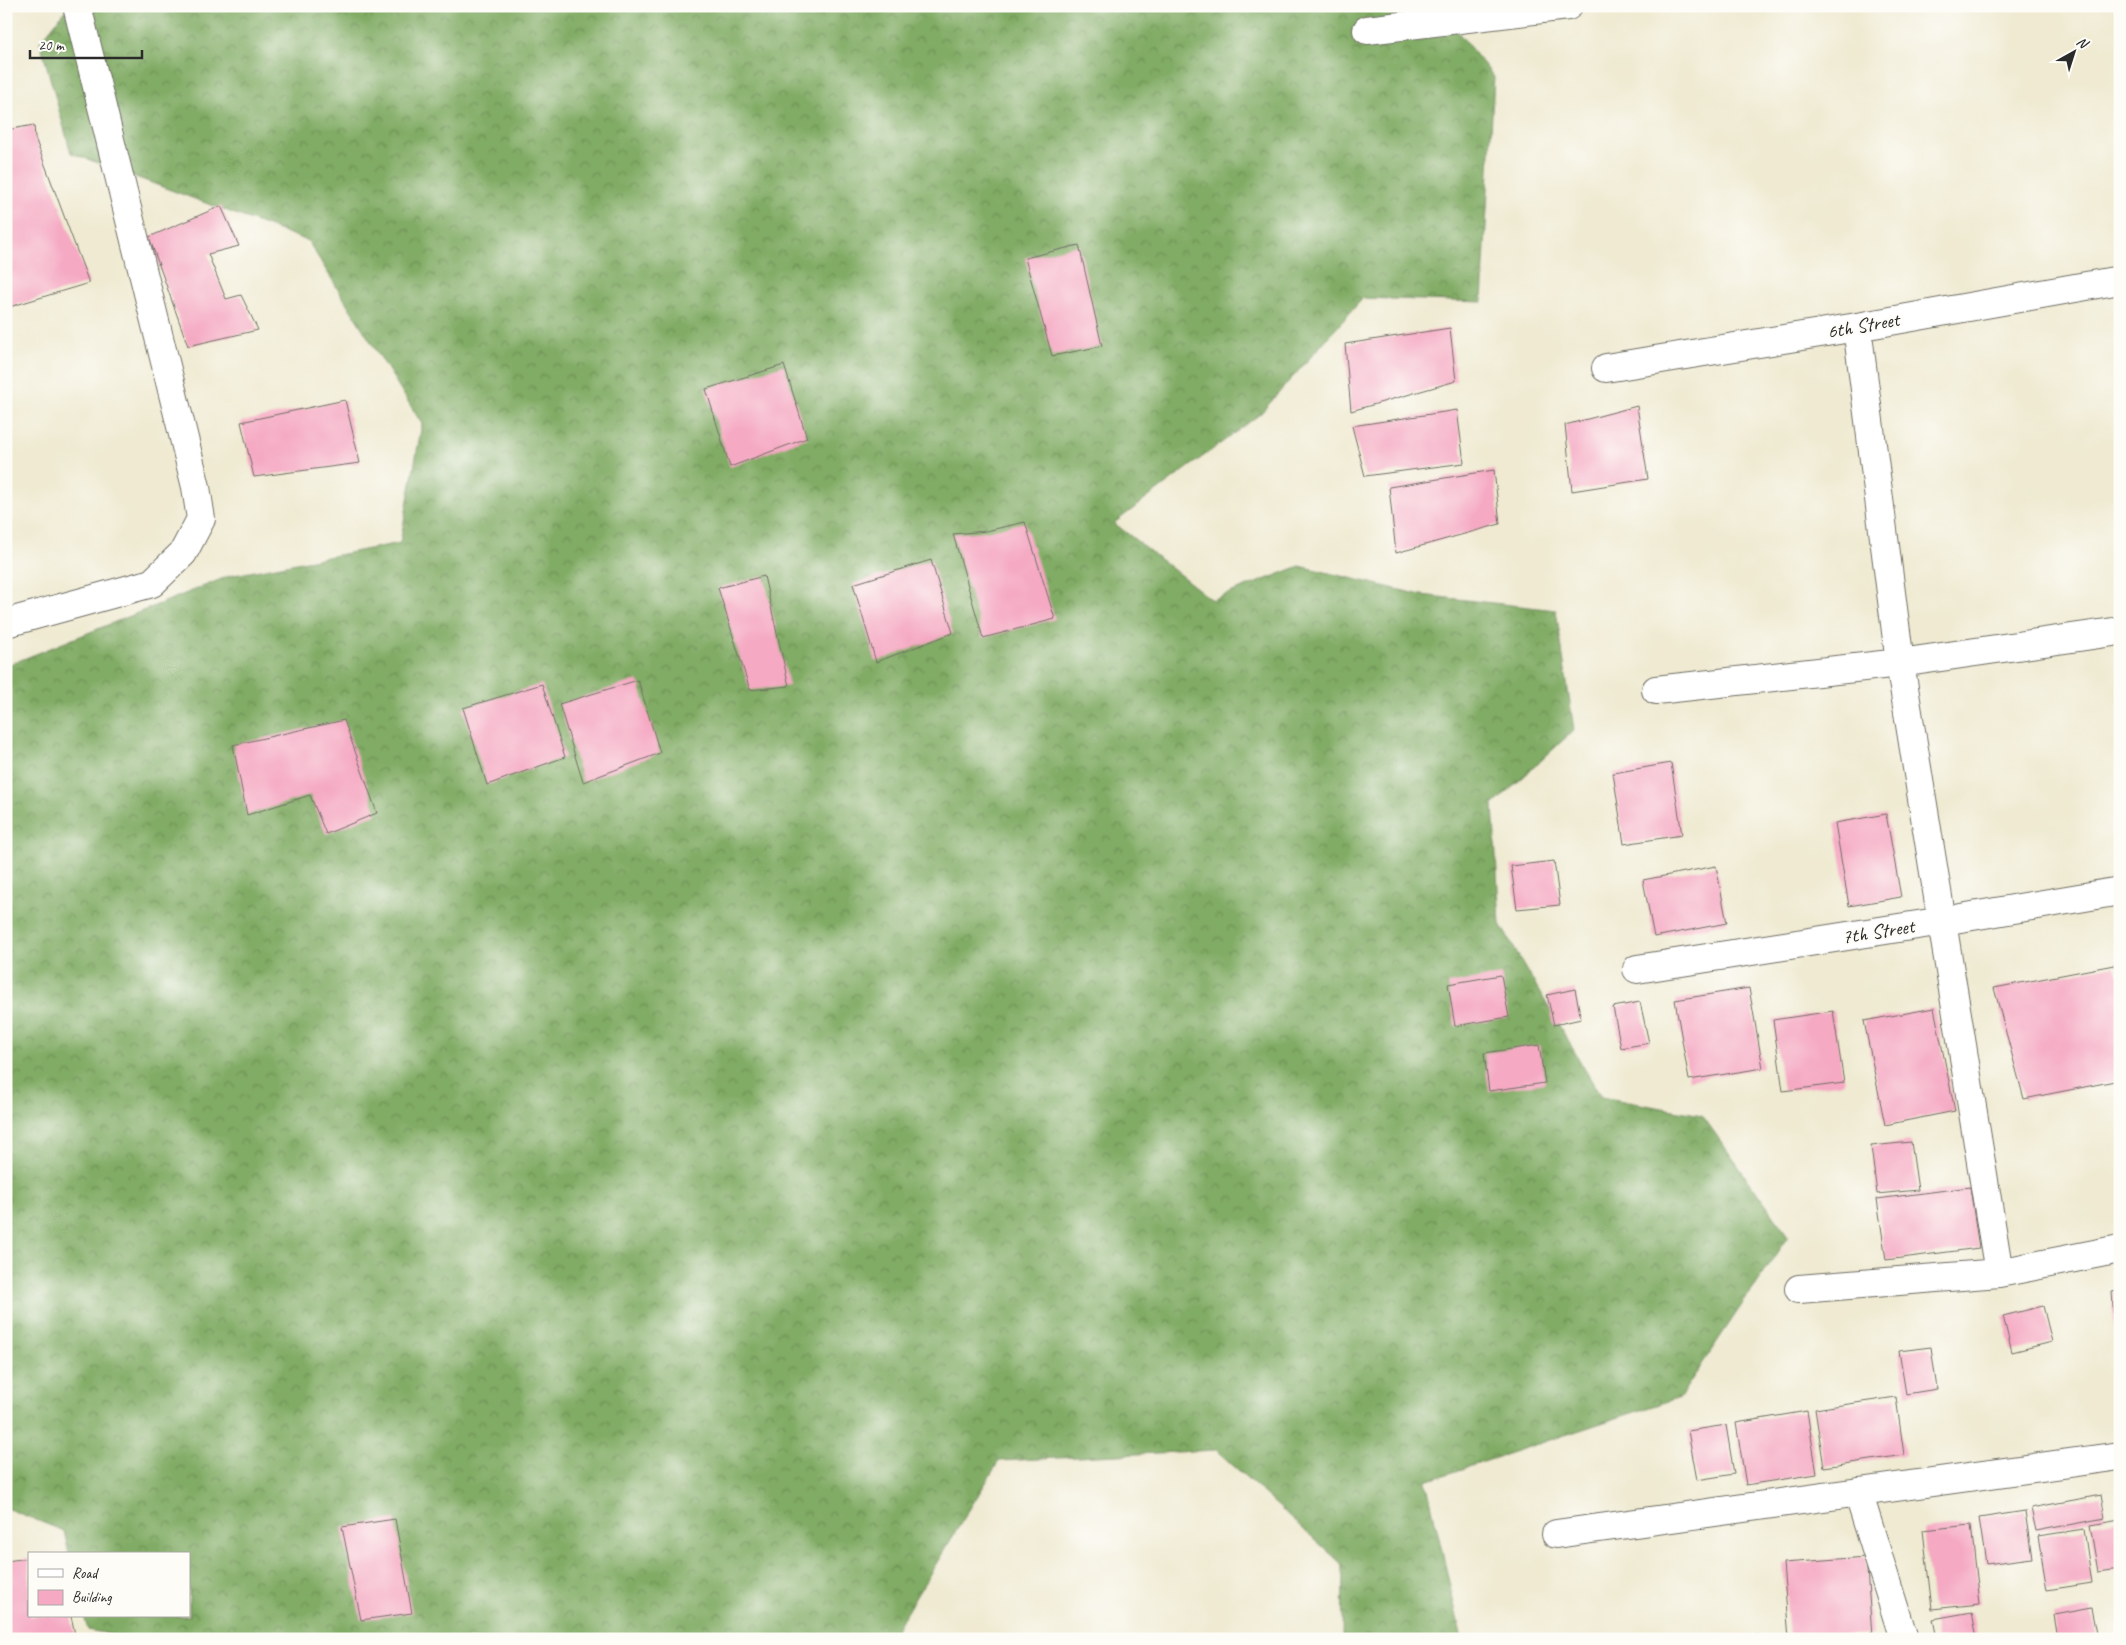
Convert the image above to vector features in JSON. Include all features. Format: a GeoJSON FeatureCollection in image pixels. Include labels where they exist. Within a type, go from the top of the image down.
{"type":"FeatureCollection","features":[{"type":"Feature","properties":{"kind":"street"},"geometry":{"type":"LineString","coordinates":[[6,623],[152,583],[183,553],[201,518],[196,487],[77,6]]}},
{"type":"Feature","properties":{"kind":"street"},"geometry":{"type":"LineString","coordinates":[[1367,30],[1568,6]]}},
{"type":"Feature","properties":{"kind":"street","name":"6th Street"},"geometry":{"type":"LineString","coordinates":[[1606,368],[1857,327],[2120,280]]}},
{"type":"Feature","properties":{"kind":"street"},"geometry":{"type":"LineString","coordinates":[[1857,327],[1900,663],[2000,1273]]}},
{"type":"Feature","properties":{"kind":"street"},"geometry":{"type":"LineString","coordinates":[[1656,690],[1900,663],[2120,631]]}},
{"type":"Feature","properties":{"kind":"street","name":"7th Street"},"geometry":{"type":"LineString","coordinates":[[1637,969],[2120,891]]}},
{"type":"Feature","properties":{"kind":"street"},"geometry":{"type":"LineString","coordinates":[[1798,1289],[2000,1273],[2120,1249]]}},
{"type":"Feature","properties":{"kind":"street"},"geometry":{"type":"LineString","coordinates":[[1556,1534],[2120,1456]]}},
{"type":"Feature","properties":{"kind":"street"},"geometry":{"type":"LineString","coordinates":[[1858,1492],[1904,1639]]}},
{"type":"Feature","properties":{"kind":"green space"},"geometry":{"type":"Polygon","coordinates":[[[69,6],[1437,6],[1494,77],[1482,302],[1363,298],[1260,414],[1114,523],[1212,600],[1300,566],[1421,595],[1556,610],[1574,730],[1493,805],[1500,924],[1601,1097],[1702,1115],[1788,1236],[1680,1397],[1426,1481],[1462,1639],[1342,1639],[1343,1565],[1216,1450],[999,1461],[890,1639],[135,1639],[88,1630],[85,1618],[190,1618],[190,1552],[69,1552],[64,1531],[6,1508],[6,666],[229,576],[400,543],[422,424],[308,241],[71,153],[40,42],[69,6]]]}},
{"type":"Feature","properties":{"kind":"building"},"geometry":{"type":"Polygon","coordinates":[[[34,125],[35,138],[89,283],[6,308],[6,130],[34,125]]]}},
{"type":"Feature","properties":{"kind":"building"},"geometry":{"type":"Polygon","coordinates":[[[221,206],[239,246],[208,254],[226,299],[241,295],[258,330],[188,346],[149,237],[221,206]]]}},
{"type":"Feature","properties":{"kind":"building"},"geometry":{"type":"Polygon","coordinates":[[[1079,245],[1102,346],[1052,356],[1025,258],[1079,245]]]}},
{"type":"Feature","properties":{"kind":"building"},"geometry":{"type":"Polygon","coordinates":[[[1450,328],[1456,381],[1351,411],[1345,344],[1450,328]]]}},
{"type":"Feature","properties":{"kind":"building"},"geometry":{"type":"Polygon","coordinates":[[[784,365],[807,438],[730,467],[706,389],[784,365]]]}},
{"type":"Feature","properties":{"kind":"building"},"geometry":{"type":"Polygon","coordinates":[[[345,400],[360,463],[254,477],[241,422],[345,400]]]}},
{"type":"Feature","properties":{"kind":"building"},"geometry":{"type":"Polygon","coordinates":[[[1637,406],[1648,479],[1572,491],[1565,425],[1637,406]]]}},
{"type":"Feature","properties":{"kind":"building"},"geometry":{"type":"Polygon","coordinates":[[[1457,410],[1464,463],[1365,476],[1352,426],[1457,410]]]}},
{"type":"Feature","properties":{"kind":"building"},"geometry":{"type":"Polygon","coordinates":[[[1494,470],[1500,524],[1396,553],[1389,487],[1494,470]]]}},
{"type":"Feature","properties":{"kind":"building"},"geometry":{"type":"Polygon","coordinates":[[[1025,522],[1055,619],[983,638],[953,534],[986,531],[1025,522]]]}},
{"type":"Feature","properties":{"kind":"building"},"geometry":{"type":"Polygon","coordinates":[[[931,560],[953,633],[876,662],[853,584],[931,560]]]}},
{"type":"Feature","properties":{"kind":"building"},"geometry":{"type":"Polygon","coordinates":[[[764,576],[789,686],[750,690],[718,588],[764,576]]]}},
{"type":"Feature","properties":{"kind":"building"},"geometry":{"type":"Polygon","coordinates":[[[638,680],[660,753],[583,782],[559,704],[638,680]]]}},
{"type":"Feature","properties":{"kind":"building"},"geometry":{"type":"Polygon","coordinates":[[[542,684],[565,757],[487,785],[463,708],[542,684]]]}},
{"type":"Feature","properties":{"kind":"building"},"geometry":{"type":"Polygon","coordinates":[[[344,720],[377,813],[326,834],[310,795],[247,815],[233,745],[344,720]]]}},
{"type":"Feature","properties":{"kind":"building"},"geometry":{"type":"Polygon","coordinates":[[[1671,763],[1682,835],[1624,844],[1613,773],[1671,763]]]}},
{"type":"Feature","properties":{"kind":"building"},"geometry":{"type":"Polygon","coordinates":[[[1886,814],[1901,897],[1849,906],[1835,823],[1886,814]]]}},
{"type":"Feature","properties":{"kind":"building"},"geometry":{"type":"Polygon","coordinates":[[[1554,861],[1560,905],[1517,909],[1511,866],[1554,861]]]}},
{"type":"Feature","properties":{"kind":"building"},"geometry":{"type":"Polygon","coordinates":[[[1716,866],[1727,923],[1654,937],[1643,880],[1716,866]]]}},
{"type":"Feature","properties":{"kind":"building"},"geometry":{"type":"Polygon","coordinates":[[[2114,965],[2120,980],[2120,1080],[2024,1099],[1994,988],[2114,965]]]}},
{"type":"Feature","properties":{"kind":"building"},"geometry":{"type":"Polygon","coordinates":[[[1501,975],[1509,1017],[1455,1026],[1448,984],[1501,975]]]}},
{"type":"Feature","properties":{"kind":"building"},"geometry":{"type":"Polygon","coordinates":[[[1749,988],[1763,1068],[1689,1080],[1675,1000],[1749,988]]]}},
{"type":"Feature","properties":{"kind":"building"},"geometry":{"type":"Polygon","coordinates":[[[1575,989],[1581,1019],[1554,1025],[1547,995],[1575,989]]]}},
{"type":"Feature","properties":{"kind":"building"},"geometry":{"type":"Polygon","coordinates":[[[1640,1002],[1649,1043],[1621,1048],[1613,1007],[1640,1002]]]}},
{"type":"Feature","properties":{"kind":"building"},"geometry":{"type":"Polygon","coordinates":[[[1934,1008],[1955,1111],[1885,1125],[1864,1021],[1934,1008]]]}},
{"type":"Feature","properties":{"kind":"building"},"geometry":{"type":"Polygon","coordinates":[[[1833,1011],[1844,1083],[1783,1091],[1773,1020],[1833,1011]]]}},
{"type":"Feature","properties":{"kind":"building"},"geometry":{"type":"Polygon","coordinates":[[[1539,1045],[1545,1083],[1489,1091],[1484,1053],[1539,1045]]]}},
{"type":"Feature","properties":{"kind":"building"},"geometry":{"type":"Polygon","coordinates":[[[1911,1142],[1918,1190],[1877,1194],[1871,1146],[1911,1142]]]}},
{"type":"Feature","properties":{"kind":"building"},"geometry":{"type":"Polygon","coordinates":[[[1970,1187],[1979,1248],[1886,1260],[1877,1199],[1970,1187]]]}},
{"type":"Feature","properties":{"kind":"building"},"geometry":{"type":"Polygon","coordinates":[[[2120,1291],[2120,1347],[2116,1347],[2112,1292],[2120,1291]]]}},
{"type":"Feature","properties":{"kind":"building"},"geometry":{"type":"Polygon","coordinates":[[[2043,1306],[2052,1342],[2012,1352],[2003,1316],[2043,1306]]]}},
{"type":"Feature","properties":{"kind":"building"},"geometry":{"type":"Polygon","coordinates":[[[1931,1347],[1937,1389],[1906,1394],[1899,1351],[1931,1347]]]}},
{"type":"Feature","properties":{"kind":"building"},"geometry":{"type":"Polygon","coordinates":[[[1896,1397],[1904,1455],[1824,1467],[1815,1409],[1896,1397]]]}},
{"type":"Feature","properties":{"kind":"building"},"geometry":{"type":"Polygon","coordinates":[[[1807,1411],[1817,1474],[1746,1485],[1736,1423],[1807,1411]]]}},
{"type":"Feature","properties":{"kind":"building"},"geometry":{"type":"Polygon","coordinates":[[[1726,1425],[1734,1474],[1697,1480],[1688,1431],[1726,1425]]]}},
{"type":"Feature","properties":{"kind":"building"},"geometry":{"type":"Polygon","coordinates":[[[2101,1495],[2105,1518],[2036,1531],[2031,1508],[2101,1495]]]}},
{"type":"Feature","properties":{"kind":"building"},"geometry":{"type":"Polygon","coordinates":[[[2025,1511],[2032,1558],[1986,1564],[1979,1518],[2025,1511]]]}},
{"type":"Feature","properties":{"kind":"building"},"geometry":{"type":"Polygon","coordinates":[[[395,1519],[412,1613],[361,1620],[342,1527],[395,1519]]]}},
{"type":"Feature","properties":{"kind":"building"},"geometry":{"type":"Polygon","coordinates":[[[2120,1520],[2120,1569],[2098,1572],[2090,1525],[2120,1520]]]}},
{"type":"Feature","properties":{"kind":"building"},"geometry":{"type":"Polygon","coordinates":[[[1971,1525],[1980,1604],[1932,1609],[1923,1530],[1971,1525]]]}},
{"type":"Feature","properties":{"kind":"building"},"geometry":{"type":"Polygon","coordinates":[[[2084,1529],[2092,1583],[2047,1590],[2038,1536],[2084,1529]]]}},
{"type":"Feature","properties":{"kind":"building"},"geometry":{"type":"Polygon","coordinates":[[[1866,1557],[1872,1635],[1789,1639],[1783,1563],[1866,1557]]]}},
{"type":"Feature","properties":{"kind":"building"},"geometry":{"type":"Polygon","coordinates":[[[28,1558],[28,1618],[71,1618],[76,1639],[6,1639],[6,1561],[28,1558]]]}},
{"type":"Feature","properties":{"kind":"building"},"geometry":{"type":"Polygon","coordinates":[[[2091,1608],[2097,1639],[2058,1639],[2054,1615],[2091,1608]]]}},
{"type":"Feature","properties":{"kind":"building"},"geometry":{"type":"Polygon","coordinates":[[[1972,1612],[1977,1639],[1937,1639],[1933,1619],[1972,1612]]]}},
{"type":"Feature","properties":{"kind":"building"},"geometry":{"type":"Polygon","coordinates":[[[1759,1635],[1759,1639],[1707,1639],[1707,1637],[1759,1635]]]}}]}
